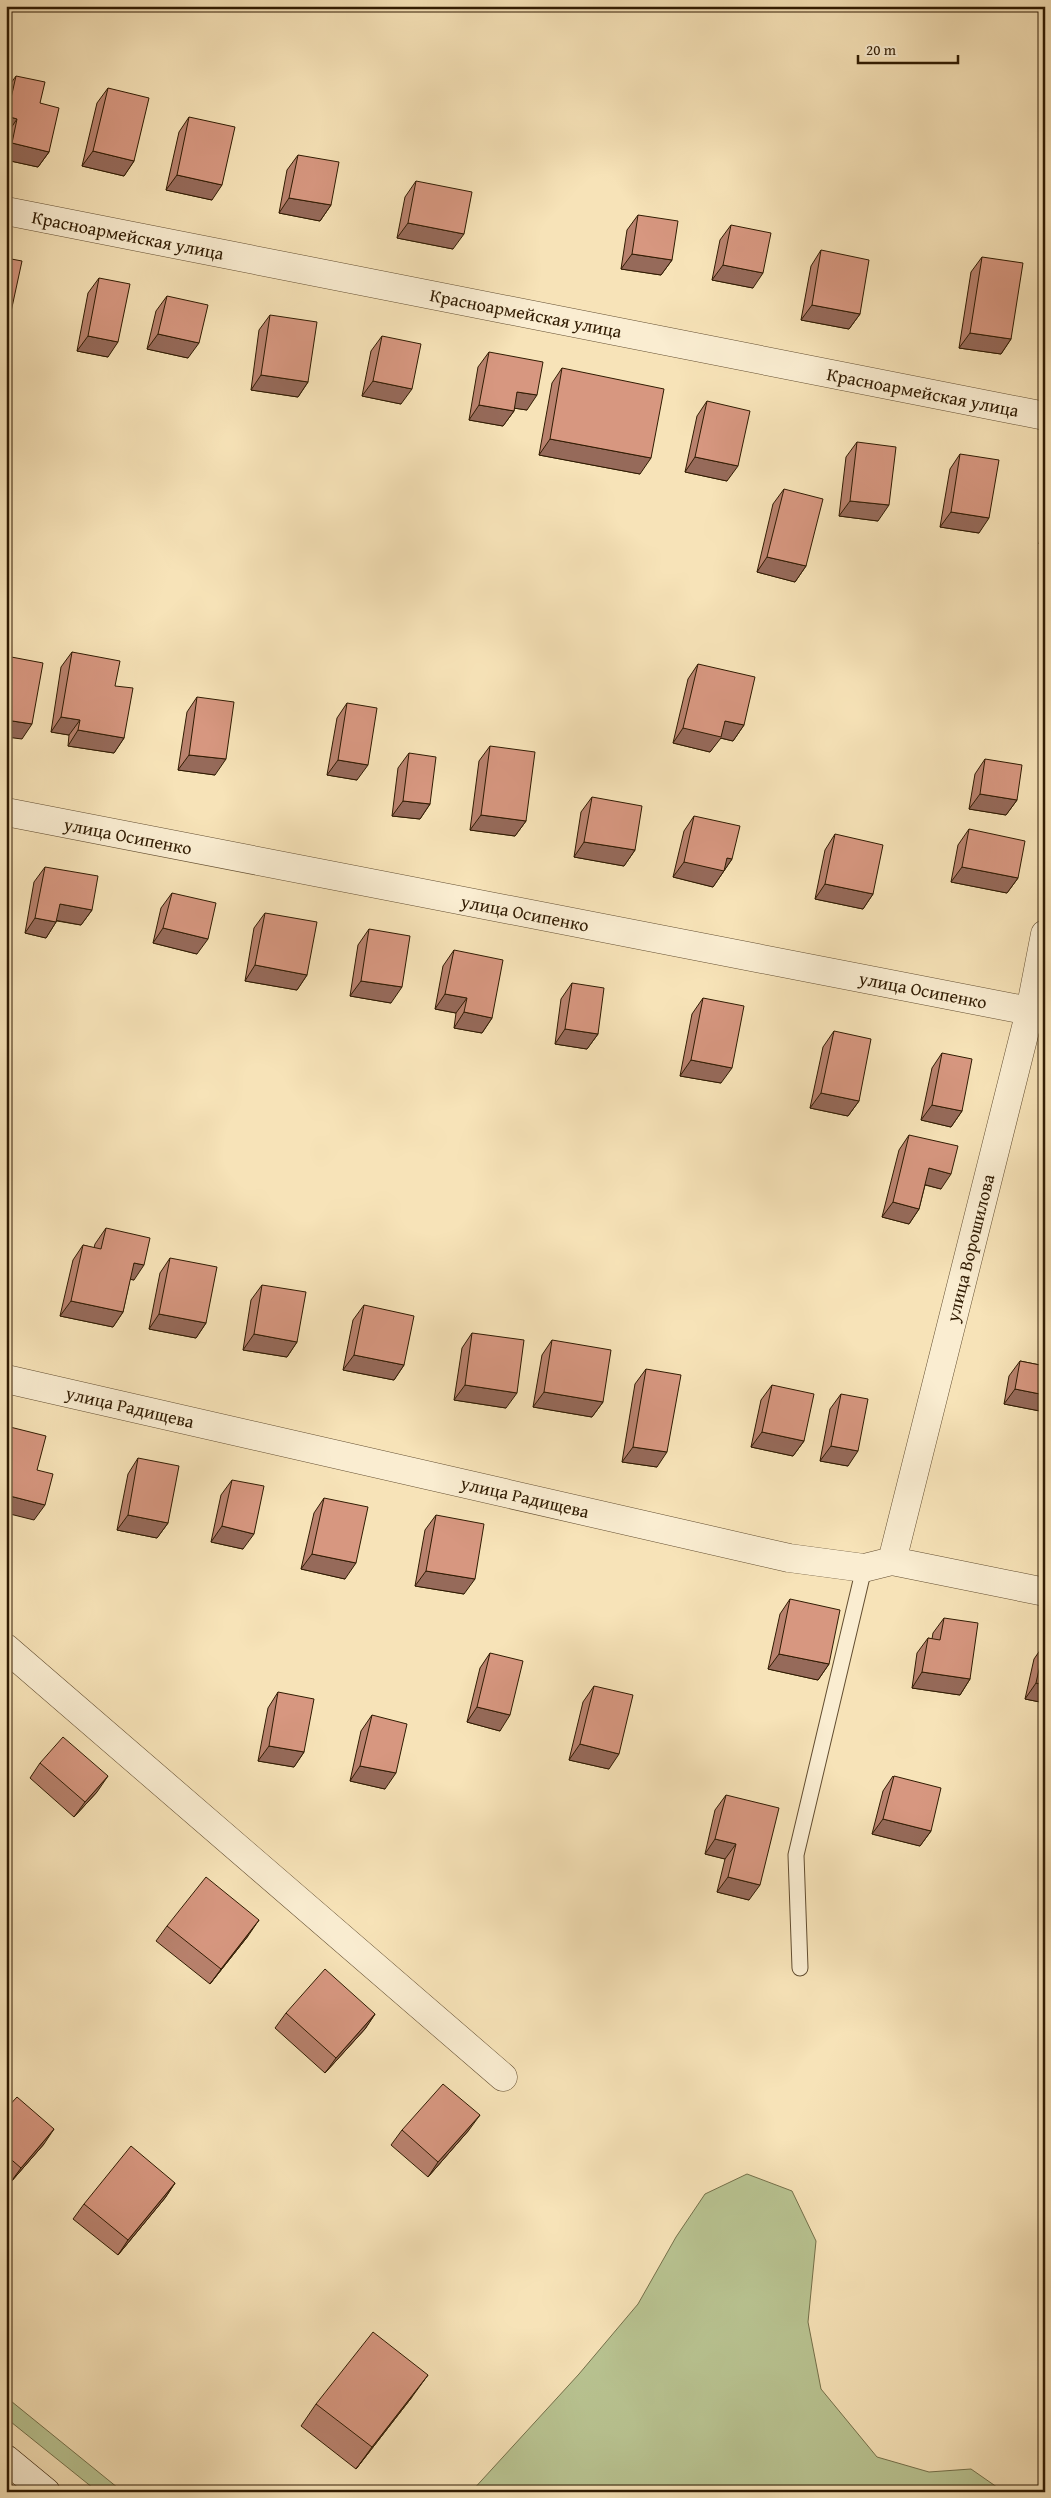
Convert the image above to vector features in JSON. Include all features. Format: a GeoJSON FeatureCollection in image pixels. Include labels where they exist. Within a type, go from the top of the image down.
{"type":"FeatureCollection","features":[{"type":"Feature","properties":{"kind":"street","name":"Красноармейская улица"},"geometry":{"type":"LineString","coordinates":[[6,211],[1045,416]]}},
{"type":"Feature","properties":{"kind":"street","name":"улица Осипенко"},"geometry":{"type":"LineString","coordinates":[[6,812],[1037,1012]]}},
{"type":"Feature","properties":{"kind":"street","name":"улица Ворошилова"},"geometry":{"type":"LineString","coordinates":[[892,1561],[1037,1012],[1045,934]]}},
{"type":"Feature","properties":{"kind":"street","name":"улица Радищева"},"geometry":{"type":"LineString","coordinates":[[6,1379],[789,1558],[864,1568],[892,1561],[1045,1592]]}},
{"type":"Feature","properties":{"kind":"street"},"geometry":{"type":"LineString","coordinates":[[6,1648],[503,2077]]}},
{"type":"Feature","properties":{"kind":"street"},"geometry":{"type":"LineString","coordinates":[[6,2459],[46,2492]]}},
{"type":"Feature","properties":{"kind":"lane"},"geometry":{"type":"LineString","coordinates":[[800,1968],[796,1855],[864,1568]]}},
{"type":"Feature","properties":{"kind":"green space"},"geometry":{"type":"Polygon","coordinates":[[[747,2174],[792,2191],[816,2241],[808,2322],[821,2389],[877,2457],[929,2472],[971,2469],[1004,2492],[471,2492],[579,2374],[638,2304],[676,2237],[705,2194],[747,2174]]]}},
{"type":"Feature","properties":{"kind":"green space"},"geometry":{"type":"Polygon","coordinates":[[[6,2397],[123,2492],[98,2492],[6,2418],[6,2397]]]}},
{"type":"Feature","properties":{"kind":"building"},"geometry":{"type":"Polygon","coordinates":[[[16,76],[45,82],[40,103],[59,108],[49,152],[12,143],[17,119],[7,116],[16,76]]]}},
{"type":"Feature","properties":{"kind":"building"},"geometry":{"type":"Polygon","coordinates":[[[108,88],[149,98],[134,161],[93,151],[108,88]]]}},
{"type":"Feature","properties":{"kind":"building"},"geometry":{"type":"Polygon","coordinates":[[[189,117],[235,127],[222,185],[177,175],[189,117]]]}},
{"type":"Feature","properties":{"kind":"building"},"geometry":{"type":"Polygon","coordinates":[[[298,155],[339,162],[331,205],[289,198],[298,155]]]}},
{"type":"Feature","properties":{"kind":"building"},"geometry":{"type":"Polygon","coordinates":[[[416,181],[472,192],[464,234],[408,223],[416,181]]]}},
{"type":"Feature","properties":{"kind":"building"},"geometry":{"type":"Polygon","coordinates":[[[638,215],[678,221],[672,260],[632,254],[638,215]]]}},
{"type":"Feature","properties":{"kind":"building"},"geometry":{"type":"Polygon","coordinates":[[[731,225],[771,233],[763,273],[723,265],[731,225]]]}},
{"type":"Feature","properties":{"kind":"building"},"geometry":{"type":"Polygon","coordinates":[[[821,250],[869,260],[860,314],[812,305],[821,250]]]}},
{"type":"Feature","properties":{"kind":"building"},"geometry":{"type":"Polygon","coordinates":[[[982,257],[1023,263],[1011,339],[970,333],[982,257]]]}},
{"type":"Feature","properties":{"kind":"building"},"geometry":{"type":"Polygon","coordinates":[[[6,258],[22,261],[9,321],[6,320],[6,258]]]}},
{"type":"Feature","properties":{"kind":"building"},"geometry":{"type":"Polygon","coordinates":[[[99,278],[130,284],[118,342],[88,336],[99,278]]]}},
{"type":"Feature","properties":{"kind":"building"},"geometry":{"type":"Polygon","coordinates":[[[167,296],[208,305],[199,343],[158,334],[167,296]]]}},
{"type":"Feature","properties":{"kind":"building"},"geometry":{"type":"Polygon","coordinates":[[[270,315],[317,322],[308,382],[261,375],[270,315]]]}},
{"type":"Feature","properties":{"kind":"building"},"geometry":{"type":"Polygon","coordinates":[[[382,336],[421,344],[412,389],[373,381],[382,336]]]}},
{"type":"Feature","properties":{"kind":"building"},"geometry":{"type":"Polygon","coordinates":[[[489,352],[543,362],[537,395],[517,392],[514,411],[479,405],[489,352]]]}},
{"type":"Feature","properties":{"kind":"building"},"geometry":{"type":"Polygon","coordinates":[[[562,368],[664,389],[651,458],[550,439],[562,368]]]}},
{"type":"Feature","properties":{"kind":"building"},"geometry":{"type":"Polygon","coordinates":[[[707,401],[750,411],[738,466],[695,457],[707,401]]]}},
{"type":"Feature","properties":{"kind":"building"},"geometry":{"type":"Polygon","coordinates":[[[857,442],[896,447],[889,505],[850,501],[857,442]]]}},
{"type":"Feature","properties":{"kind":"building"},"geometry":{"type":"Polygon","coordinates":[[[960,454],[999,460],[989,518],[951,512],[960,454]]]}},
{"type":"Feature","properties":{"kind":"building"},"geometry":{"type":"Polygon","coordinates":[[[784,489],[823,499],[806,566],[767,557],[784,489]]]}},
{"type":"Feature","properties":{"kind":"building"},"geometry":{"type":"Polygon","coordinates":[[[72,652],[120,661],[115,686],[133,688],[124,738],[78,730],[80,720],[61,717],[72,652]]]}},
{"type":"Feature","properties":{"kind":"building"},"geometry":{"type":"Polygon","coordinates":[[[6,656],[43,663],[32,724],[6,720],[6,656]]]}},
{"type":"Feature","properties":{"kind":"building"},"geometry":{"type":"Polygon","coordinates":[[[698,664],[755,677],[744,725],[725,721],[721,737],[683,728],[698,664]]]}},
{"type":"Feature","properties":{"kind":"building"},"geometry":{"type":"Polygon","coordinates":[[[197,697],[234,702],[226,759],[189,755],[197,697]]]}},
{"type":"Feature","properties":{"kind":"building"},"geometry":{"type":"Polygon","coordinates":[[[347,703],[377,708],[368,765],[338,760],[347,703]]]}},
{"type":"Feature","properties":{"kind":"building"},"geometry":{"type":"Polygon","coordinates":[[[490,746],[535,752],[526,821],[481,815],[490,746]]]}},
{"type":"Feature","properties":{"kind":"building"},"geometry":{"type":"Polygon","coordinates":[[[409,753],[436,757],[430,804],[403,801],[409,753]]]}},
{"type":"Feature","properties":{"kind":"building"},"geometry":{"type":"Polygon","coordinates":[[[985,759],[1022,765],[1017,800],[980,794],[985,759]]]}},
{"type":"Feature","properties":{"kind":"building"},"geometry":{"type":"Polygon","coordinates":[[[592,797],[642,806],[635,850],[584,842],[592,797]]]}},
{"type":"Feature","properties":{"kind":"building"},"geometry":{"type":"Polygon","coordinates":[[[694,816],[740,826],[732,859],[727,858],[724,871],[684,862],[694,816]]]}},
{"type":"Feature","properties":{"kind":"building"},"geometry":{"type":"Polygon","coordinates":[[[969,829],[1025,841],[1018,878],[962,867],[969,829]]]}},
{"type":"Feature","properties":{"kind":"building"},"geometry":{"type":"Polygon","coordinates":[[[835,834],[883,845],[873,894],[825,884],[835,834]]]}},
{"type":"Feature","properties":{"kind":"building"},"geometry":{"type":"Polygon","coordinates":[[[45,867],[98,876],[92,910],[60,904],[56,922],[35,918],[45,867]]]}},
{"type":"Feature","properties":{"kind":"building"},"geometry":{"type":"Polygon","coordinates":[[[172,893],[216,903],[208,939],[163,928],[172,893]]]}},
{"type":"Feature","properties":{"kind":"building"},"geometry":{"type":"Polygon","coordinates":[[[265,913],[317,922],[307,975],[255,965],[265,913]]]}},
{"type":"Feature","properties":{"kind":"building"},"geometry":{"type":"Polygon","coordinates":[[[369,929],[410,936],[402,987],[361,981],[369,929]]]}},
{"type":"Feature","properties":{"kind":"building"},"geometry":{"type":"Polygon","coordinates":[[[454,950],[503,960],[492,1018],[464,1012],[467,998],[445,994],[454,950]]]}},
{"type":"Feature","properties":{"kind":"building"},"geometry":{"type":"Polygon","coordinates":[[[572,983],[604,988],[598,1034],[565,1029],[572,983]]]}},
{"type":"Feature","properties":{"kind":"building"},"geometry":{"type":"Polygon","coordinates":[[[703,998],[744,1006],[732,1068],[691,1060],[703,998]]]}},
{"type":"Feature","properties":{"kind":"building"},"geometry":{"type":"Polygon","coordinates":[[[834,1031],[871,1039],[859,1101],[821,1093],[834,1031]]]}},
{"type":"Feature","properties":{"kind":"building"},"geometry":{"type":"Polygon","coordinates":[[[942,1053],[972,1059],[962,1111],[932,1105],[942,1053]]]}},
{"type":"Feature","properties":{"kind":"building"},"geometry":{"type":"Polygon","coordinates":[[[909,1135],[958,1146],[951,1174],[929,1168],[919,1209],[893,1202],[909,1135]]]}},
{"type":"Feature","properties":{"kind":"building"},"geometry":{"type":"Polygon","coordinates":[[[106,1228],[150,1238],[144,1265],[134,1263],[123,1312],[71,1301],[83,1245],[101,1249],[106,1228]]]}},
{"type":"Feature","properties":{"kind":"building"},"geometry":{"type":"Polygon","coordinates":[[[170,1258],[217,1267],[206,1323],[159,1314],[170,1258]]]}},
{"type":"Feature","properties":{"kind":"building"},"geometry":{"type":"Polygon","coordinates":[[[262,1285],[306,1292],[297,1342],[254,1334],[262,1285]]]}},
{"type":"Feature","properties":{"kind":"building"},"geometry":{"type":"Polygon","coordinates":[[[364,1305],[414,1316],[404,1365],[354,1355],[364,1305]]]}},
{"type":"Feature","properties":{"kind":"building"},"geometry":{"type":"Polygon","coordinates":[[[472,1333],[524,1340],[517,1393],[465,1385],[472,1333]]]}},
{"type":"Feature","properties":{"kind":"building"},"geometry":{"type":"Polygon","coordinates":[[[552,1340],[611,1350],[603,1402],[544,1392],[552,1340]]]}},
{"type":"Feature","properties":{"kind":"building"},"geometry":{"type":"Polygon","coordinates":[[[1020,1361],[1045,1366],[1045,1395],[1015,1389],[1020,1361]]]}},
{"type":"Feature","properties":{"kind":"building"},"geometry":{"type":"Polygon","coordinates":[[[646,1369],[681,1375],[667,1452],[633,1447],[646,1369]]]}},
{"type":"Feature","properties":{"kind":"building"},"geometry":{"type":"Polygon","coordinates":[[[772,1385],[814,1394],[804,1441],[762,1432],[772,1385]]]}},
{"type":"Feature","properties":{"kind":"building"},"geometry":{"type":"Polygon","coordinates":[[[841,1394],[868,1399],[858,1451],[831,1446],[841,1394]]]}},
{"type":"Feature","properties":{"kind":"building"},"geometry":{"type":"Polygon","coordinates":[[[6,1426],[46,1436],[37,1470],[53,1474],[45,1505],[6,1495],[6,1426]]]}},
{"type":"Feature","properties":{"kind":"building"},"geometry":{"type":"Polygon","coordinates":[[[138,1458],[179,1466],[168,1523],[128,1515],[138,1458]]]}},
{"type":"Feature","properties":{"kind":"building"},"geometry":{"type":"Polygon","coordinates":[[[232,1480],[264,1486],[254,1534],[222,1526],[232,1480]]]}},
{"type":"Feature","properties":{"kind":"building"},"geometry":{"type":"Polygon","coordinates":[[[324,1498],[368,1507],[356,1563],[312,1554],[324,1498]]]}},
{"type":"Feature","properties":{"kind":"building"},"geometry":{"type":"Polygon","coordinates":[[[436,1515],[484,1524],[475,1579],[426,1571],[436,1515]]]}},
{"type":"Feature","properties":{"kind":"building"},"geometry":{"type":"Polygon","coordinates":[[[790,1599],[840,1610],[829,1664],[779,1654],[790,1599]]]}},
{"type":"Feature","properties":{"kind":"building"},"geometry":{"type":"Polygon","coordinates":[[[944,1618],[978,1623],[970,1679],[922,1672],[928,1638],[940,1640],[944,1618]]]}},
{"type":"Feature","properties":{"kind":"building"},"geometry":{"type":"Polygon","coordinates":[[[1045,1643],[1045,1685],[1036,1683],[1045,1643]]]}},
{"type":"Feature","properties":{"kind":"building"},"geometry":{"type":"Polygon","coordinates":[[[490,1653],[523,1661],[510,1715],[477,1707],[490,1653]]]}},
{"type":"Feature","properties":{"kind":"building"},"geometry":{"type":"Polygon","coordinates":[[[594,1686],[633,1695],[619,1754],[580,1744],[594,1686]]]}},
{"type":"Feature","properties":{"kind":"building"},"geometry":{"type":"Polygon","coordinates":[[[278,1692],[314,1699],[304,1752],[269,1746],[278,1692]]]}},
{"type":"Feature","properties":{"kind":"building"},"geometry":{"type":"Polygon","coordinates":[[[372,1715],[407,1724],[396,1773],[360,1766],[372,1715]]]}},
{"type":"Feature","properties":{"kind":"building"},"geometry":{"type":"Polygon","coordinates":[[[63,1737],[108,1776],[85,1802],[40,1763],[63,1737]]]}},
{"type":"Feature","properties":{"kind":"building"},"geometry":{"type":"Polygon","coordinates":[[[894,1776],[941,1788],[931,1831],[883,1819],[894,1776]]]}},
{"type":"Feature","properties":{"kind":"building"},"geometry":{"type":"Polygon","coordinates":[[[726,1795],[779,1808],[760,1885],[728,1877],[736,1844],[715,1839],[726,1795]]]}},
{"type":"Feature","properties":{"kind":"building"},"geometry":{"type":"Polygon","coordinates":[[[206,1877],[259,1920],[221,1969],[167,1926],[206,1877]]]}},
{"type":"Feature","properties":{"kind":"building"},"geometry":{"type":"Polygon","coordinates":[[[325,1969],[375,2014],[336,2058],[286,2013],[325,1969]]]}},
{"type":"Feature","properties":{"kind":"building"},"geometry":{"type":"Polygon","coordinates":[[[443,2084],[480,2115],[438,2162],[402,2130],[443,2084]]]}},
{"type":"Feature","properties":{"kind":"building"},"geometry":{"type":"Polygon","coordinates":[[[17,2097],[54,2129],[21,2168],[6,2155],[6,2109],[17,2097]]]}},
{"type":"Feature","properties":{"kind":"building"},"geometry":{"type":"Polygon","coordinates":[[[131,2146],[175,2183],[128,2240],[84,2204],[131,2146]]]}},
{"type":"Feature","properties":{"kind":"building"},"geometry":{"type":"Polygon","coordinates":[[[373,2332],[428,2375],[372,2447],[316,2404],[373,2332]]]}}]}
